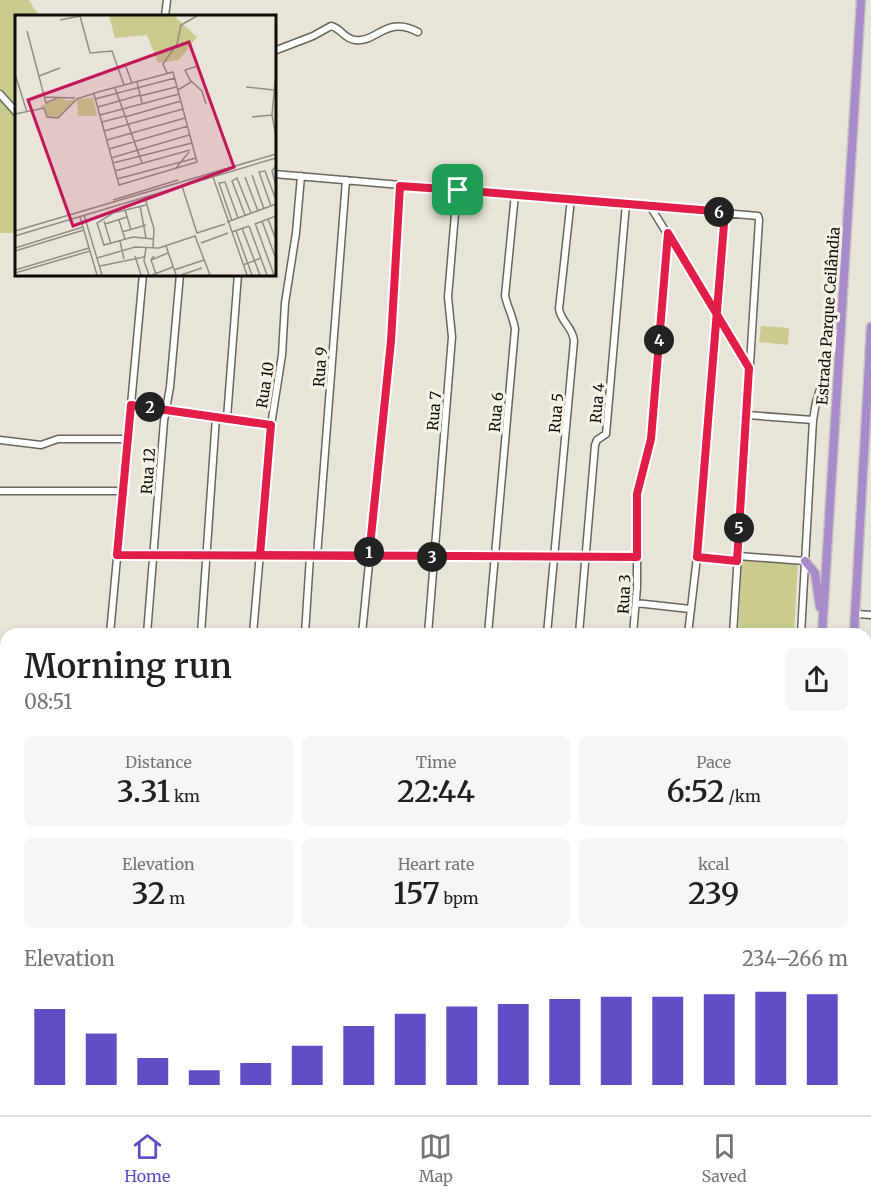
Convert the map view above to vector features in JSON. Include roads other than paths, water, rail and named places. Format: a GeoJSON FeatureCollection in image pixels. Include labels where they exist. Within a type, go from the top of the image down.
{"type":"FeatureCollection","features":[{"type":"Feature","properties":{"kind":"highway","name":"Estrada Parque Ceilândia"},"geometry":{"type":"LineString","coordinates":[[822,628],[861,0]]}},
{"type":"Feature","properties":{"kind":"highway"},"geometry":{"type":"LineString","coordinates":[[855,628],[869,401],[871,327]]}},
{"type":"Feature","properties":{"kind":"highway"},"geometry":{"type":"LineString","coordinates":[[805,561],[815,573],[822,628]]}},
{"type":"Feature","properties":{"kind":"street"},"geometry":{"type":"LineString","coordinates":[[165,15],[167,0]]}},
{"type":"Feature","properties":{"kind":"street"},"geometry":{"type":"LineString","coordinates":[[276,50],[313,36],[331,26],[338,27],[348,38],[354,40],[361,40],[392,26],[409,27],[418,32]]}},
{"type":"Feature","properties":{"kind":"street"},"geometry":{"type":"LineString","coordinates":[[0,94],[15,111]]}},
{"type":"Feature","properties":{"kind":"street"},"geometry":{"type":"LineString","coordinates":[[276,174],[758,216],[733,628]]}},
{"type":"Feature","properties":{"kind":"street","name":"Rua 10"},"geometry":{"type":"LineString","coordinates":[[254,628],[271,425],[282,355],[286,292],[296,233],[301,176]]}},
{"type":"Feature","properties":{"kind":"street","name":"Rua 9"},"geometry":{"type":"LineString","coordinates":[[306,628],[314,556],[346,180]]}},
{"type":"Feature","properties":{"kind":"street"},"geometry":{"type":"LineString","coordinates":[[363,628],[391,341],[400,186]]}},
{"type":"Feature","properties":{"kind":"street","name":"Rua 7"},"geometry":{"type":"LineString","coordinates":[[428,628],[452,337],[448,297],[458,190]]}},
{"type":"Feature","properties":{"kind":"street","name":"Rua 6"},"geometry":{"type":"LineString","coordinates":[[489,628],[515,328],[505,296],[515,195]]}},
{"type":"Feature","properties":{"kind":"street","name":"Rua 5"},"geometry":{"type":"LineString","coordinates":[[548,628],[574,341],[573,332],[560,317],[559,309],[571,199]]}},
{"type":"Feature","properties":{"kind":"street","name":"Rua 4"},"geometry":{"type":"LineString","coordinates":[[579,628],[595,445],[597,440],[606,434],[626,204]]}},
{"type":"Feature","properties":{"kind":"street"},"geometry":{"type":"LineString","coordinates":[[650,206],[749,368]]}},
{"type":"Feature","properties":{"kind":"street"},"geometry":{"type":"LineString","coordinates":[[688,628],[697,557],[725,212]]}},
{"type":"Feature","properties":{"kind":"street","name":"Rua 3"},"geometry":{"type":"LineString","coordinates":[[634,628],[637,494],[651,439],[668,233]]}},
{"type":"Feature","properties":{"kind":"street"},"geometry":{"type":"LineString","coordinates":[[111,628],[142,276]]}},
{"type":"Feature","properties":{"kind":"street","name":"Rua 12"},"geometry":{"type":"LineString","coordinates":[[148,628],[180,276]]}},
{"type":"Feature","properties":{"kind":"street"},"geometry":{"type":"LineString","coordinates":[[226,418],[238,276]]}},
{"type":"Feature","properties":{"kind":"street"},"geometry":{"type":"LineString","coordinates":[[801,628],[813,420],[816,402],[841,323]]}},
{"type":"Feature","properties":{"kind":"street"},"geometry":{"type":"LineString","coordinates":[[131,405],[271,425]]}},
{"type":"Feature","properties":{"kind":"street"},"geometry":{"type":"LineString","coordinates":[[747,415],[813,420]]}},
{"type":"Feature","properties":{"kind":"street"},"geometry":{"type":"LineString","coordinates":[[201,628],[216,417]]}},
{"type":"Feature","properties":{"kind":"street"},"geometry":{"type":"LineString","coordinates":[[0,440],[41,445],[58,439],[128,439]]}},
{"type":"Feature","properties":{"kind":"street"},"geometry":{"type":"LineString","coordinates":[[0,491],[124,491]]}},
{"type":"Feature","properties":{"kind":"street"},"geometry":{"type":"LineString","coordinates":[[117,555],[637,557]]}},
{"type":"Feature","properties":{"kind":"street"},"geometry":{"type":"LineString","coordinates":[[697,557],[805,561]]}},
{"type":"Feature","properties":{"kind":"street"},"geometry":{"type":"LineString","coordinates":[[636,603],[690,609]]}},
{"type":"Feature","properties":{"kind":"street"},"geometry":{"type":"LineString","coordinates":[[856,614],[871,615]]}}]}
